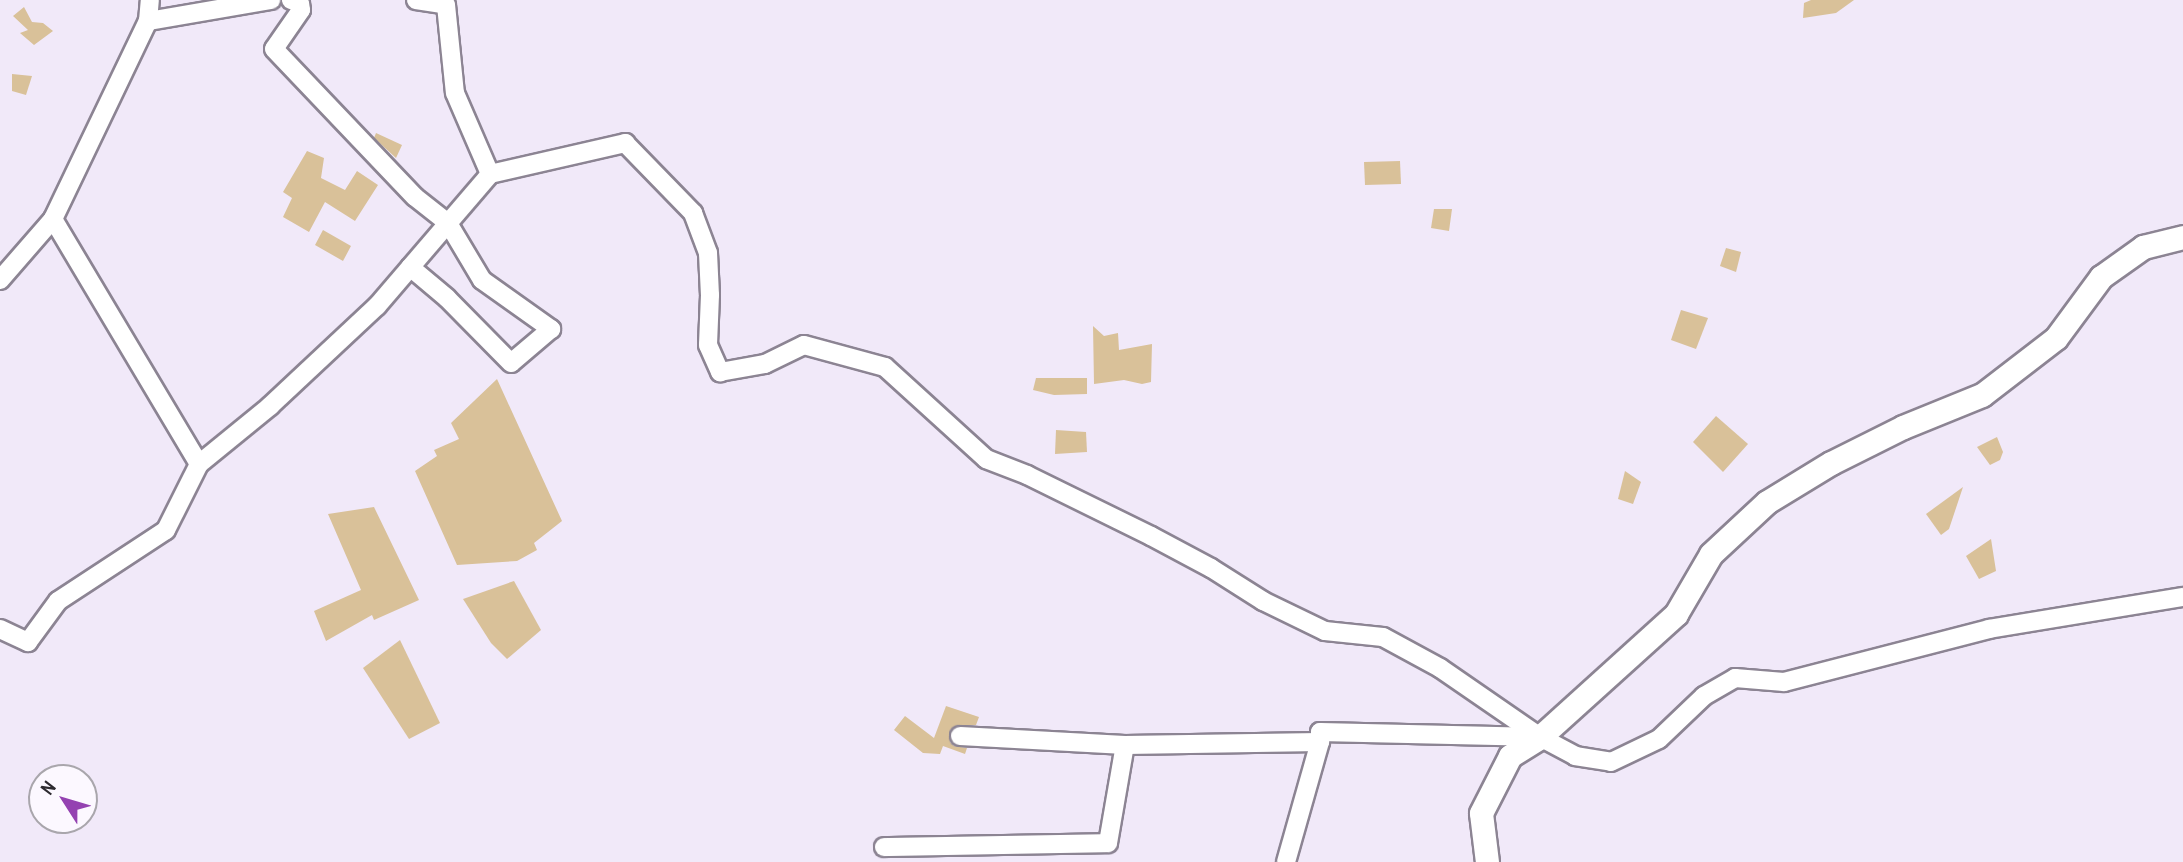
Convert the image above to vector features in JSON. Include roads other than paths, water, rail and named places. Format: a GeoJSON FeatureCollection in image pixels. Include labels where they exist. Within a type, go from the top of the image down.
{"type":"FeatureCollection","features":[{"type":"Feature","properties":{"kind":"street"},"geometry":{"type":"LineString","coordinates":[[0,280],[53,219],[148,21],[150,0]]}},
{"type":"Feature","properties":{"kind":"street"},"geometry":{"type":"LineString","coordinates":[[148,21],[271,0]]}},
{"type":"Feature","properties":{"kind":"street"},"geometry":{"type":"LineString","coordinates":[[290,0],[300,3],[301,10],[274,49],[406,188],[448,223],[482,280],[551,329],[511,363],[447,298],[410,267]]}},
{"type":"Feature","properties":{"kind":"street"},"geometry":{"type":"LineString","coordinates":[[416,0],[446,5],[455,93],[490,174]]}},
{"type":"Feature","properties":{"kind":"street"},"geometry":{"type":"LineString","coordinates":[[0,629],[28,642],[58,601],[166,530],[199,464],[270,407],[377,306],[490,174],[625,143],[693,213],[708,253],[708,345],[720,372],[765,364],[804,345],[885,367],[986,459],[1027,475],[1151,536],[1211,568],[1263,601],[1325,631],[1383,637],[1440,668],[1540,737],[1575,756],[1611,762],[1659,739],[1704,696],[1735,678],[1784,682],[1989,629],[2183,597]]}},
{"type":"Feature","properties":{"kind":"street"},"geometry":{"type":"LineString","coordinates":[[53,219],[199,464]]}},
{"type":"Feature","properties":{"kind":"street"},"geometry":{"type":"LineString","coordinates":[[1487,862],[1481,813],[1510,756],[1540,737],[1676,614],[1711,554],[1767,502],[1867,445],[1982,394],[2056,338],[2101,277],[2143,247],[2183,237]]}},
{"type":"Feature","properties":{"kind":"street"},"geometry":{"type":"LineString","coordinates":[[1286,862],[1320,742],[1320,732],[1540,737]]}},
{"type":"Feature","properties":{"kind":"street"},"geometry":{"type":"LineString","coordinates":[[960,736],[1125,745],[1320,742]]}},
{"type":"Feature","properties":{"kind":"street"},"geometry":{"type":"LineString","coordinates":[[884,847],[1108,843],[1125,745]]}}]}
